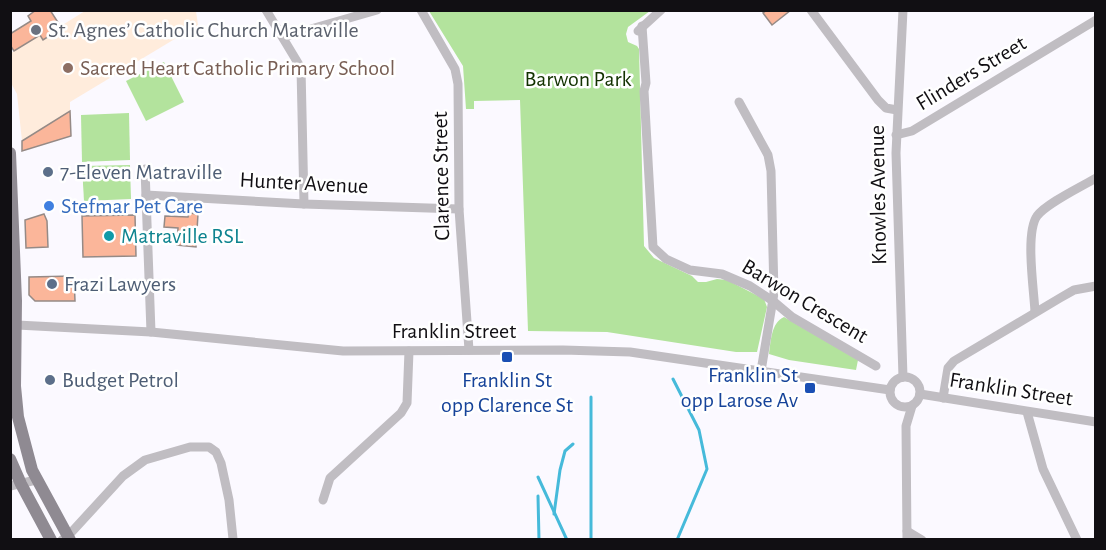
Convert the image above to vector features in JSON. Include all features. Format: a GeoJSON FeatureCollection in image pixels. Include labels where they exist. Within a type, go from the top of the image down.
{"type":"FeatureCollection","features":[{"type":"Feature","properties":{"kind":"main road"},"geometry":{"type":"LineString","coordinates":[[10,153],[16,404],[20,428],[36,480],[67,538]]}},
{"type":"Feature","properties":{"kind":"main road"},"geometry":{"type":"LineString","coordinates":[[10,459],[16,485],[51,540]]}},
{"type":"Feature","properties":{"kind":"street"},"geometry":{"type":"LineString","coordinates":[[266,10],[301,68],[304,204]]}},
{"type":"Feature","properties":{"kind":"street"},"geometry":{"type":"LineString","coordinates":[[283,37],[377,10]]}},
{"type":"Feature","properties":{"kind":"street","name":"Clarence Street"},"geometry":{"type":"LineString","coordinates":[[421,10],[455,69],[458,84],[459,209],[469,350]]}},
{"type":"Feature","properties":{"kind":"street","name":"Barwon Crescent"},"geometry":{"type":"LineString","coordinates":[[661,10],[639,30],[646,82],[644,90],[653,247],[666,259],[690,270],[722,274],[750,286],[773,300],[792,316],[876,366]]}},
{"type":"Feature","properties":{"kind":"street","name":"Knowles Avenue"},"geometry":{"type":"LineString","coordinates":[[811,10],[878,100],[886,108],[897,110],[900,333],[903,377]]}},
{"type":"Feature","properties":{"kind":"street"},"geometry":{"type":"LineString","coordinates":[[897,110],[903,10]]}},
{"type":"Feature","properties":{"kind":"street","name":"Flinders Street"},"geometry":{"type":"LineString","coordinates":[[896,135],[912,131],[1095,20]]}},
{"type":"Feature","properties":{"kind":"street"},"geometry":{"type":"LineString","coordinates":[[739,102],[768,155],[771,171],[773,300],[761,371]]}},
{"type":"Feature","properties":{"kind":"street"},"geometry":{"type":"LineString","coordinates":[[146,169],[151,332]]}},
{"type":"Feature","properties":{"kind":"street"},"geometry":{"type":"LineString","coordinates":[[1035,312],[1031,235],[1034,222],[1039,214],[1049,206],[1095,178]]}},
{"type":"Feature","properties":{"kind":"street","name":"Hunter Avenue"},"geometry":{"type":"LineString","coordinates":[[146,195],[304,204],[459,209]]}},
{"type":"Feature","properties":{"kind":"street"},"geometry":{"type":"LineString","coordinates":[[943,398],[950,364],[1074,290],[1095,285]]}},
{"type":"Feature","properties":{"kind":"street","name":"Franklin Street"},"geometry":{"type":"LineString","coordinates":[[13,324],[151,332],[343,351],[630,352],[890,390]]}},
{"type":"Feature","properties":{"kind":"street"},"geometry":{"type":"LineString","coordinates":[[324,500],[330,478],[401,413],[407,403],[409,351]]}},
{"type":"Feature","properties":{"kind":"street"},"geometry":{"type":"LineString","coordinates":[[906,426],[898,406],[891,399],[890,390],[896,380],[903,377],[916,381],[921,394],[912,406],[906,426],[907,535],[922,540]]}},
{"type":"Feature","properties":{"kind":"street","name":"Franklin Street"},"geometry":{"type":"LineString","coordinates":[[921,394],[1095,422]]}},
{"type":"Feature","properties":{"kind":"street"},"geometry":{"type":"LineString","coordinates":[[898,406],[912,406]]}},
{"type":"Feature","properties":{"kind":"street"},"geometry":{"type":"LineString","coordinates":[[1027,412],[1044,469],[1077,540]]}},
{"type":"Feature","properties":{"kind":"street"},"geometry":{"type":"LineString","coordinates":[[67,538],[123,476],[145,460],[190,447],[210,445],[221,463],[229,500],[233,539]]}},
{"type":"Feature","properties":{"kind":"street"},"geometry":{"type":"LineString","coordinates":[[16,485],[36,480]]}},
{"type":"Feature","properties":{"kind":"shaded area","name":"Sacred Heart Catholic Primary School"},"geometry":{"type":"Polygon","coordinates":[[[85,11],[196,11],[198,25],[70,102],[70,111],[22,141],[17,94],[11,83],[11,53],[40,35],[43,40],[85,11]]]}},
{"type":"Feature","properties":{"kind":"green space","name":"Barwon Park"},"geometry":{"type":"Polygon","coordinates":[[[429,11],[650,11],[628,27],[626,34],[628,42],[639,49],[644,246],[654,258],[692,276],[698,282],[727,280],[764,299],[767,307],[757,352],[736,352],[607,332],[528,331],[520,100],[474,101],[474,109],[466,109],[463,66],[429,11]]]}},
{"type":"Feature","properties":{"kind":"green space"},"geometry":{"type":"Polygon","coordinates":[[[164,62],[184,102],[146,121],[126,81],[164,62]]]}},
{"type":"Feature","properties":{"kind":"green space"},"geometry":{"type":"Polygon","coordinates":[[[129,113],[130,160],[82,162],[81,115],[129,113]]]}},
{"type":"Feature","properties":{"kind":"green space"},"geometry":{"type":"Polygon","coordinates":[[[130,165],[131,199],[84,201],[82,166],[130,165]]]}},
{"type":"Feature","properties":{"kind":"green space"},"geometry":{"type":"Polygon","coordinates":[[[784,317],[858,360],[856,370],[789,360],[769,354],[776,323],[784,317]]]}},
{"type":"Feature","properties":{"kind":"building","name":"St. Agnes’ Catholic Church Matraville"},"geometry":{"type":"Polygon","coordinates":[[[36,10],[50,10],[59,24],[54,26],[57,31],[43,40],[40,35],[14,51],[10,45],[10,34],[31,21],[28,16],[36,10]]]}},
{"type":"Feature","properties":{"kind":"building"},"geometry":{"type":"Polygon","coordinates":[[[767,10],[791,10],[772,25],[763,13],[767,10]]]}},
{"type":"Feature","properties":{"kind":"building"},"geometry":{"type":"Polygon","coordinates":[[[70,111],[71,136],[22,151],[22,141],[70,111]]]}},
{"type":"Feature","properties":{"kind":"building"},"geometry":{"type":"Polygon","coordinates":[[[189,213],[198,214],[196,247],[177,245],[178,228],[164,227],[165,216],[188,217],[189,213]]]}},
{"type":"Feature","properties":{"kind":"building"},"geometry":{"type":"Polygon","coordinates":[[[44,214],[47,221],[48,247],[26,248],[25,220],[44,214]]]}},
{"type":"Feature","properties":{"kind":"building","name":"Matraville RSL"},"geometry":{"type":"Polygon","coordinates":[[[135,215],[136,256],[83,257],[82,216],[135,215]]]}},
{"type":"Feature","properties":{"kind":"building","name":"Frazi Lawyers"},"geometry":{"type":"Polygon","coordinates":[[[74,276],[75,301],[35,301],[29,295],[29,277],[74,276]]]}},
{"type":"Feature","properties":{"kind":"waterway"},"geometry":{"type":"LineString","coordinates":[[673,379],[699,430],[707,469],[677,540]]}},
{"type":"Feature","properties":{"kind":"waterway"},"geometry":{"type":"LineString","coordinates":[[591,397],[591,540]]}},
{"type":"Feature","properties":{"kind":"waterway"},"geometry":{"type":"LineString","coordinates":[[554,514],[565,451],[573,444]]}},
{"type":"Feature","properties":{"kind":"waterway"},"geometry":{"type":"LineString","coordinates":[[538,477],[567,540]]}},
{"type":"Feature","properties":{"kind":"waterway"},"geometry":{"type":"LineString","coordinates":[[538,496],[539,540]]}},
{"type":"Feature","properties":{"kind":"place","name":"St. Agnes’ Catholic Church Matraville"},"geometry":{"type":"Point","coordinates":[36,30]}},
{"type":"Feature","properties":{"kind":"place","name":"Sacred Heart Catholic Primary School"},"geometry":{"type":"Point","coordinates":[68,68]}},
{"type":"Feature","properties":{"kind":"place","name":"7-Eleven Matraville"},"geometry":{"type":"Point","coordinates":[48,172]}},
{"type":"Feature","properties":{"kind":"place","name":"Stefmar Pet Care"},"geometry":{"type":"Point","coordinates":[49,206]}},
{"type":"Feature","properties":{"kind":"place","name":"Matraville RSL"},"geometry":{"type":"Point","coordinates":[109,236]}},
{"type":"Feature","properties":{"kind":"place","name":"Frazi Lawyers"},"geometry":{"type":"Point","coordinates":[52,284]}},
{"type":"Feature","properties":{"kind":"place","name":"Franklin St opp Clarence St"},"geometry":{"type":"Point","coordinates":[507,357]}},
{"type":"Feature","properties":{"kind":"place","name":"Budget Petrol"},"geometry":{"type":"Point","coordinates":[50,380]}},
{"type":"Feature","properties":{"kind":"place","name":"Franklin St opp Larose Av"},"geometry":{"type":"Point","coordinates":[810,388]}}]}
